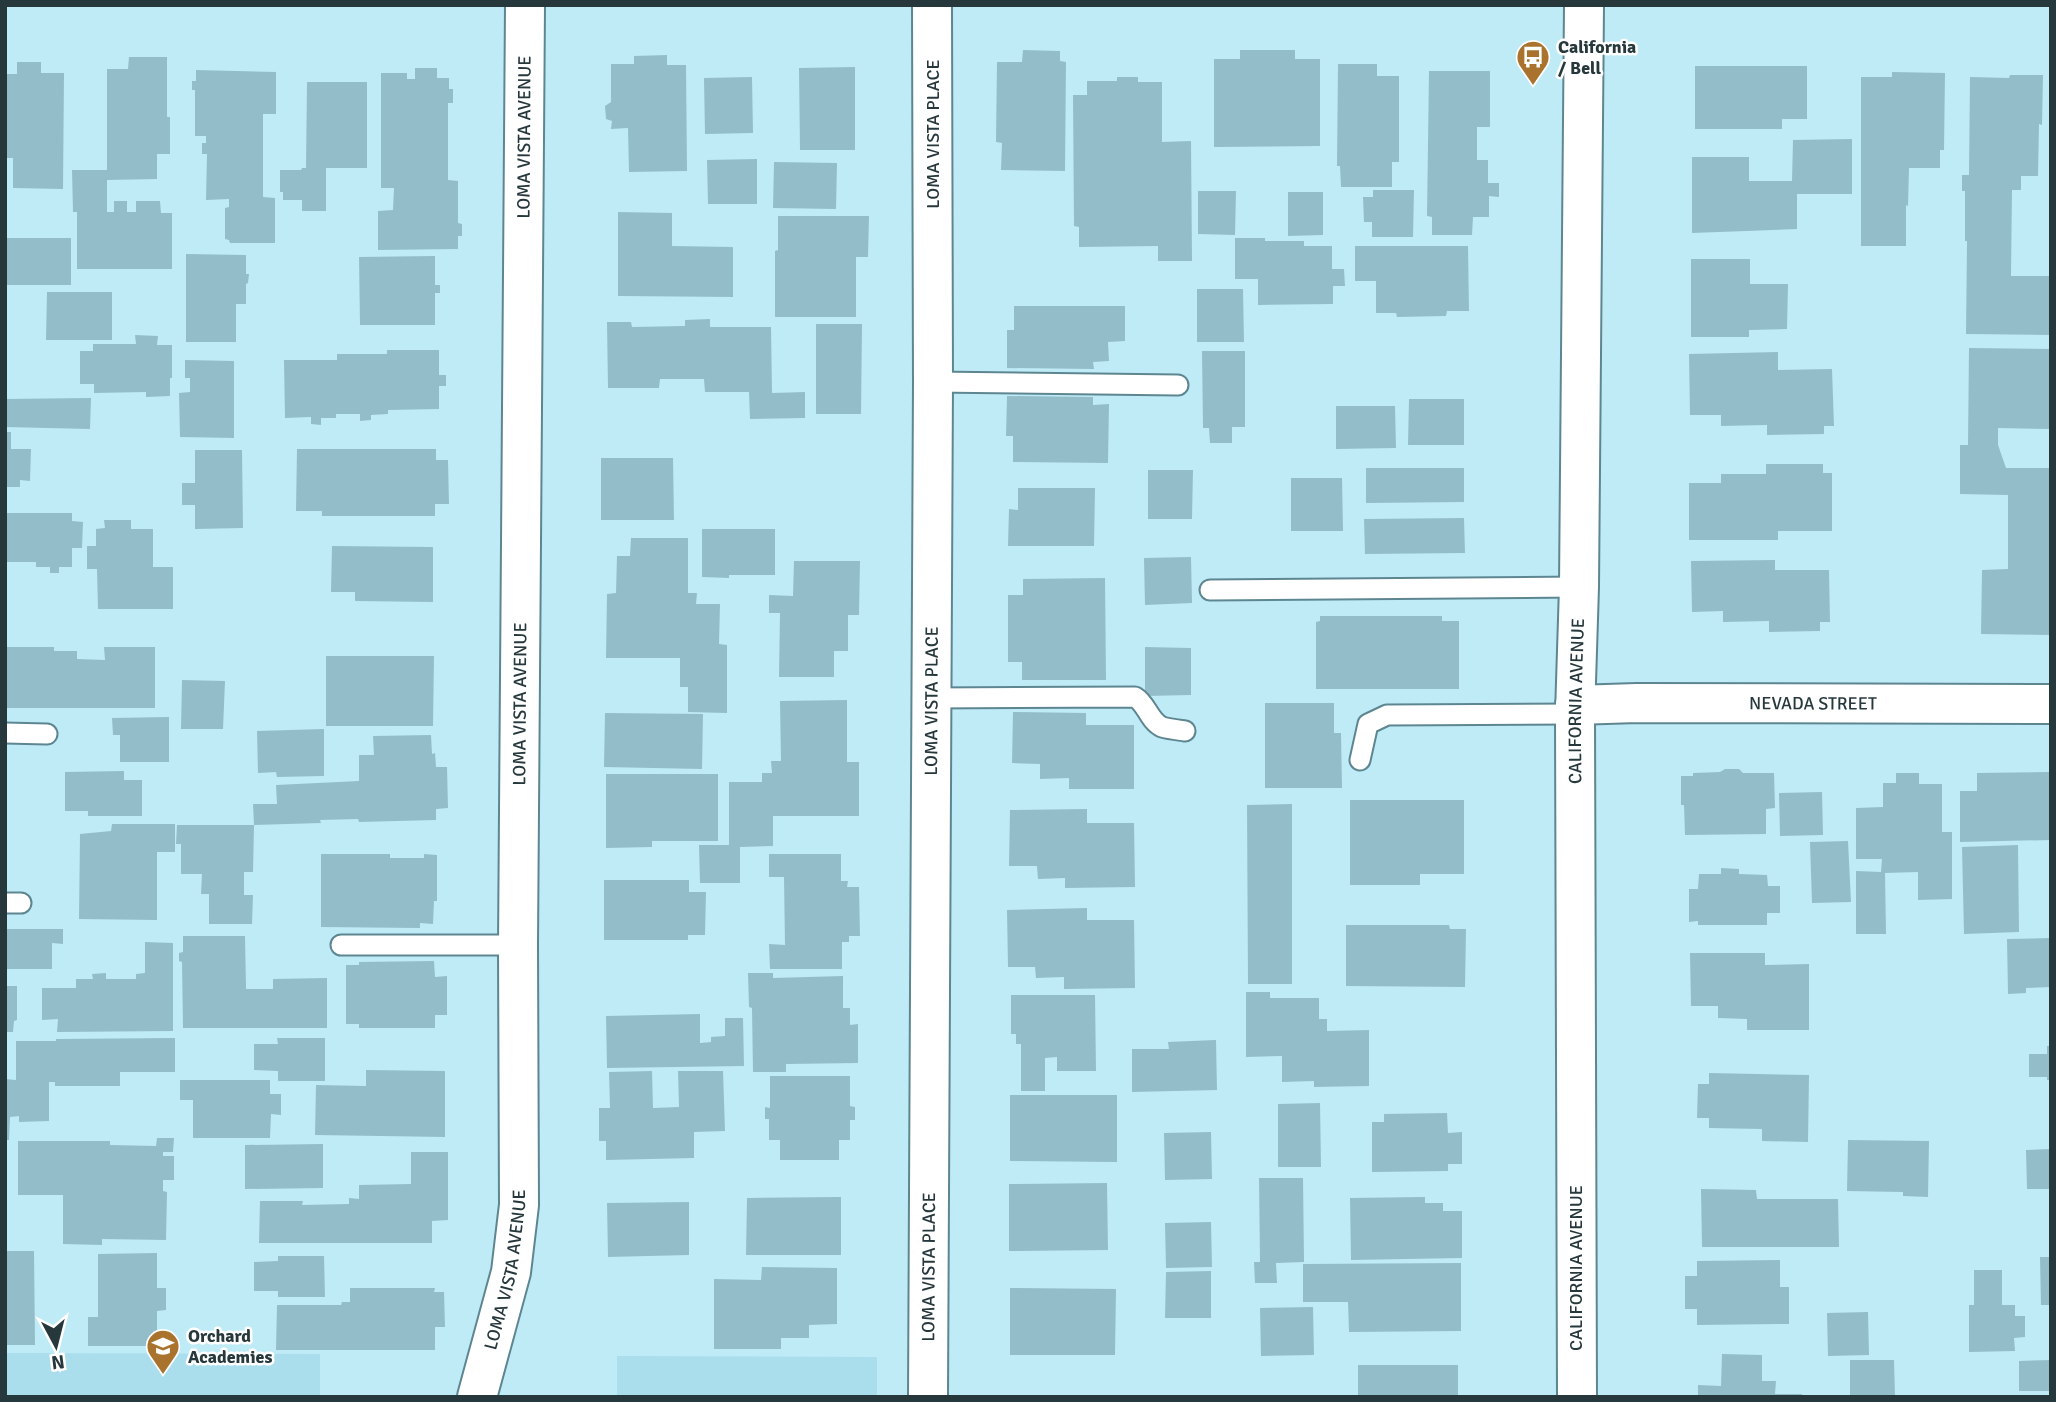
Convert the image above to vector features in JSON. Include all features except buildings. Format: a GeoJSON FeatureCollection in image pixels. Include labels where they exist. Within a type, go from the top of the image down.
{"type":"FeatureCollection","features":[{"type":"Feature","properties":{"kind":"street","name":"LOMA VISTA AVENUE"},"geometry":{"type":"LineString","coordinates":[[477,1397],[511,1272],[519,1205],[518,945],[525,5]]}},
{"type":"Feature","properties":{"kind":"street","name":"LOMA VISTA PLACE"},"geometry":{"type":"LineString","coordinates":[[928,1397],[932,5]]}},
{"type":"Feature","properties":{"kind":"street","name":"CALIFORNIA AVENUE"},"geometry":{"type":"LineString","coordinates":[[1577,1397],[1575,710],[1579,587],[1584,5]]}},
{"type":"Feature","properties":{"kind":"street","name":"NEVADA STREET"},"geometry":{"type":"LineString","coordinates":[[1575,710],[1637,703],[2051,704]]}},
{"type":"Feature","properties":{"kind":"lane"},"geometry":{"type":"LineString","coordinates":[[933,382],[1178,385]]}},
{"type":"Feature","properties":{"kind":"lane"},"geometry":{"type":"LineString","coordinates":[[1210,590],[1579,587]]}},
{"type":"Feature","properties":{"kind":"lane"},"geometry":{"type":"LineString","coordinates":[[931,698],[1135,697],[1140,699],[1151,717],[1161,726],[1185,731]]}},
{"type":"Feature","properties":{"kind":"lane"},"geometry":{"type":"LineString","coordinates":[[1360,760],[1368,724],[1387,715],[1575,710]]}},
{"type":"Feature","properties":{"kind":"lane"},"geometry":{"type":"LineString","coordinates":[[5,733],[47,734]]}},
{"type":"Feature","properties":{"kind":"lane"},"geometry":{"type":"LineString","coordinates":[[341,945],[518,945]]}},
{"type":"Feature","properties":{"kind":"shaded area","name":"Orchard Academies"},"geometry":{"type":"Polygon","coordinates":[[[5,1353],[320,1354],[320,1397],[5,1397],[5,1353]]]}},
{"type":"Feature","properties":{"kind":"shaded area"},"geometry":{"type":"Polygon","coordinates":[[[617,1356],[877,1357],[877,1397],[617,1397],[617,1356]]]}},
{"type":"Feature","properties":{"kind":"place","name":"California / Bell"},"geometry":{"type":"Point","coordinates":[1533,87]}},
{"type":"Feature","properties":{"kind":"place","name":"Orchard Academies"},"geometry":{"type":"Point","coordinates":[163,1376]}}]}
